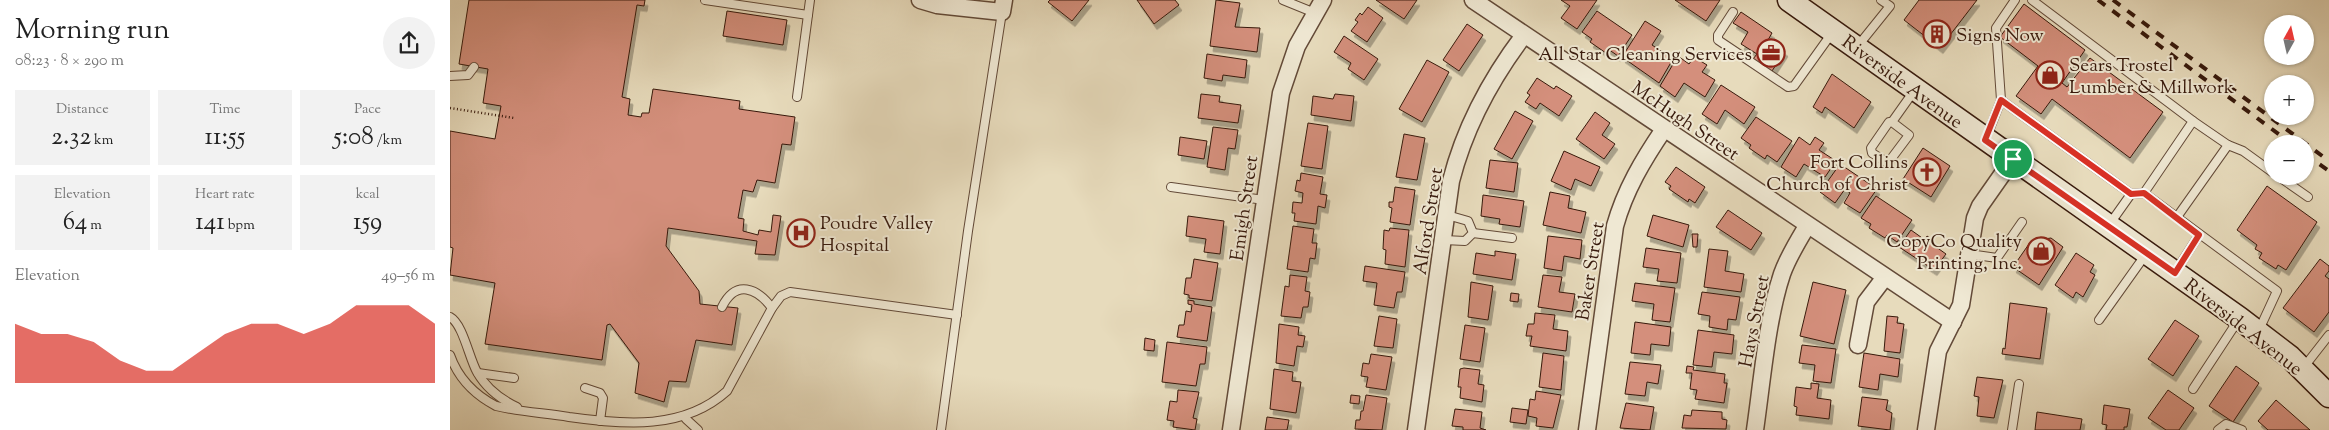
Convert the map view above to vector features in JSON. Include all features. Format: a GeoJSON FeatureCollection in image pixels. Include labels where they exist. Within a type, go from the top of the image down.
{"type":"FeatureCollection","features":[{"type":"Feature","properties":{"kind":"main road","name":"Riverside Avenue"},"geometry":{"type":"LineString","coordinates":[[1789,0],[2239,318],[2302,369],[2329,396]]}},
{"type":"Feature","properties":{"kind":"street"},"geometry":{"type":"LineString","coordinates":[[920,0],[937,5],[1003,6]]}},
{"type":"Feature","properties":{"kind":"street","name":"McHugh Street"},"geometry":{"type":"LineString","coordinates":[[1473,0],[1807,226],[1953,322]]}},
{"type":"Feature","properties":{"kind":"street","name":"Emigh Street"},"geometry":{"type":"LineString","coordinates":[[1231,430],[1281,93],[1297,46],[1319,6]]}},
{"type":"Feature","properties":{"kind":"street","name":"Alford Street"},"geometry":{"type":"LineString","coordinates":[[1416,430],[1451,181],[1459,152],[1471,121],[1500,69],[1524,35]]}},
{"type":"Feature","properties":{"kind":"street","name":"Baker Street"},"geometry":{"type":"LineString","coordinates":[[1587,430],[1615,226],[1621,204],[1629,186],[1664,129]]}},
{"type":"Feature","properties":{"kind":"street"},"geometry":{"type":"LineString","coordinates":[[1926,430],[1938,351],[1962,305],[1975,218],[1980,206],[2013,159]]}},
{"type":"Feature","properties":{"kind":"street","name":"Hays Street"},"geometry":{"type":"LineString","coordinates":[[1755,430],[1774,309],[1782,275],[1790,254],[1807,226]]}},
{"type":"Feature","properties":{"kind":"street"},"geometry":{"type":"LineString","coordinates":[[1858,345],[1866,302],[1885,277]]}},
{"type":"Feature","properties":{"kind":"lane"},"geometry":{"type":"LineString","coordinates":[[705,0],[808,15]]}},
{"type":"Feature","properties":{"kind":"lane"},"geometry":{"type":"LineString","coordinates":[[797,97],[810,0]]}},
{"type":"Feature","properties":{"kind":"lane"},"geometry":{"type":"LineString","coordinates":[[1283,0],[1319,6]]}},
{"type":"Feature","properties":{"kind":"lane"},"geometry":{"type":"LineString","coordinates":[[1857,48],[1892,3],[1881,0]]}},
{"type":"Feature","properties":{"kind":"lane"},"geometry":{"type":"LineString","coordinates":[[1985,140],[2001,100],[1996,28],[2015,0]]}},
{"type":"Feature","properties":{"kind":"lane"},"geometry":{"type":"LineString","coordinates":[[2032,0],[2193,121],[2228,145],[2243,151],[2264,166]]}},
{"type":"Feature","properties":{"kind":"lane"},"geometry":{"type":"LineString","coordinates":[[940,430],[1003,6]]}},
{"type":"Feature","properties":{"kind":"lane"},"geometry":{"type":"LineString","coordinates":[[1733,12],[1718,35],[1718,40],[1788,87],[1794,86],[1833,32]]}},
{"type":"Feature","properties":{"kind":"lane"},"geometry":{"type":"LineString","coordinates":[[450,76],[468,75],[474,67]]}},
{"type":"Feature","properties":{"kind":"lane"},"geometry":{"type":"LineString","coordinates":[[1892,122],[1909,135],[1888,163],[1872,153],[1872,148],[1889,122],[1892,122],[1915,90]]}},
{"type":"Feature","properties":{"kind":"lane"},"geometry":{"type":"LineString","coordinates":[[2001,100],[2131,194],[2144,193],[2276,291],[2258,332]]}},
{"type":"Feature","properties":{"kind":"lane"},"geometry":{"type":"LineString","coordinates":[[2144,193],[2193,121]]}},
{"type":"Feature","properties":{"kind":"lane"},"geometry":{"type":"LineString","coordinates":[[2177,217],[2228,145]]}},
{"type":"Feature","properties":{"kind":"lane"},"geometry":{"type":"LineString","coordinates":[[2291,185],[2308,197]]}},
{"type":"Feature","properties":{"kind":"lane"},"geometry":{"type":"LineString","coordinates":[[1171,186],[1264,200]]}},
{"type":"Feature","properties":{"kind":"lane"},"geometry":{"type":"LineString","coordinates":[[2108,226],[2131,194]]}},
{"type":"Feature","properties":{"kind":"lane"},"geometry":{"type":"LineString","coordinates":[[1447,216],[1468,221],[1473,233]]}},
{"type":"Feature","properties":{"kind":"lane"},"geometry":{"type":"LineString","coordinates":[[1969,254],[1997,258],[2022,222]]}},
{"type":"Feature","properties":{"kind":"lane"},"geometry":{"type":"LineString","coordinates":[[1473,233],[1512,238]]}},
{"type":"Feature","properties":{"kind":"lane"},"geometry":{"type":"LineString","coordinates":[[1444,240],[1465,241],[1473,233]]}},
{"type":"Feature","properties":{"kind":"lane"},"geometry":{"type":"LineString","coordinates":[[2175,273],[2199,235]]}},
{"type":"Feature","properties":{"kind":"lane"},"geometry":{"type":"LineString","coordinates":[[2099,320],[2147,253]]}},
{"type":"Feature","properties":{"kind":"lane"},"geometry":{"type":"LineString","coordinates":[[722,307],[728,297],[745,289],[756,292],[772,308]]}},
{"type":"Feature","properties":{"kind":"lane"},"geometry":{"type":"LineString","coordinates":[[450,355],[456,369],[476,394],[496,406],[650,427],[686,419],[718,402],[772,308],[781,296],[796,291],[957,315]]}},
{"type":"Feature","properties":{"kind":"lane"},"geometry":{"type":"LineString","coordinates":[[450,317],[458,324],[478,373],[497,396],[523,410]]}},
{"type":"Feature","properties":{"kind":"lane"},"geometry":{"type":"LineString","coordinates":[[2193,389],[2239,318]]}},
{"type":"Feature","properties":{"kind":"lane"},"geometry":{"type":"LineString","coordinates":[[2302,369],[2329,335]]}},
{"type":"Feature","properties":{"kind":"lane"},"geometry":{"type":"LineString","coordinates":[[478,373],[514,378]]}},
{"type":"Feature","properties":{"kind":"lane"},"geometry":{"type":"LineString","coordinates":[[2012,430],[2019,384]]}},
{"type":"Feature","properties":{"kind":"lane"},"geometry":{"type":"LineString","coordinates":[[585,388],[595,390],[603,398],[600,421]]}},
{"type":"Feature","properties":{"kind":"lane"},"geometry":{"type":"LineString","coordinates":[[686,419],[698,430]]}},
{"type":"Feature","properties":{"kind":"lane"},"geometry":{"type":"LineString","coordinates":[[2218,430],[2226,424],[2242,430]]}},
{"type":"Feature","properties":{"kind":"path"},"geometry":{"type":"LineString","coordinates":[[450,108],[514,118]]}},
{"type":"Feature","properties":{"kind":"building"},"geometry":{"type":"Polygon","coordinates":[[[469,0],[645,0],[644,6],[637,5],[622,97],[630,99],[628,115],[641,117],[642,113],[649,113],[653,89],[740,101],[739,109],[795,117],[791,145],[782,144],[775,183],[757,180],[753,192],[743,190],[738,218],[744,219],[743,231],[758,235],[759,230],[771,232],[773,215],[781,216],[775,255],[755,254],[757,241],[668,228],[666,246],[699,291],[700,304],[738,308],[732,345],[696,340],[686,382],[669,381],[664,402],[635,393],[639,363],[610,324],[607,325],[602,360],[485,344],[495,283],[450,275],[453,248],[450,247],[450,131],[495,139],[501,106],[483,103],[488,69],[459,64],[469,0]]]}},
{"type":"Feature","properties":{"kind":"building"},"geometry":{"type":"Polygon","coordinates":[[[1050,0],[1089,0],[1072,21],[1048,2],[1050,0]]]}},
{"type":"Feature","properties":{"kind":"building"},"geometry":{"type":"Polygon","coordinates":[[[1137,0],[1175,0],[1179,5],[1154,24],[1137,0]]]}},
{"type":"Feature","properties":{"kind":"building"},"geometry":{"type":"Polygon","coordinates":[[[1216,0],[1240,3],[1235,27],[1260,28],[1257,52],[1210,46],[1216,0]]]}},
{"type":"Feature","properties":{"kind":"building"},"geometry":{"type":"Polygon","coordinates":[[[1376,0],[1417,0],[1404,19],[1376,0]]]}},
{"type":"Feature","properties":{"kind":"building"},"geometry":{"type":"Polygon","coordinates":[[[1561,0],[1597,0],[1577,29],[1561,18],[1570,6],[1561,0]]]}},
{"type":"Feature","properties":{"kind":"building"},"geometry":{"type":"Polygon","coordinates":[[[1675,0],[1720,0],[1706,21],[1675,0]]]}},
{"type":"Feature","properties":{"kind":"building","name":"Signs Now"},"geometry":{"type":"Polygon","coordinates":[[[1919,0],[1977,0],[1940,48],[1904,20],[1919,0]]]}},
{"type":"Feature","properties":{"kind":"building","name":"Sears Trostel Lumber & Millwork"},"geometry":{"type":"Polygon","coordinates":[[[2024,4],[2085,50],[2062,83],[2067,87],[2090,58],[2163,112],[2130,158],[2052,99],[2041,114],[2016,96],[2038,66],[2000,37],[2024,4]]]}},
{"type":"Feature","properties":{"kind":"building"},"geometry":{"type":"Polygon","coordinates":[[[1368,7],[1383,18],[1367,42],[1351,31],[1358,22],[1355,20],[1368,7]]]}},
{"type":"Feature","properties":{"kind":"building"},"geometry":{"type":"Polygon","coordinates":[[[727,11],[787,20],[783,45],[723,36],[727,11]]]}},
{"type":"Feature","properties":{"kind":"building"},"geometry":{"type":"Polygon","coordinates":[[[1597,11],[1632,35],[1618,56],[1608,49],[1606,53],[1590,42],[1592,39],[1582,32],[1597,11]]]}},
{"type":"Feature","properties":{"kind":"building"},"geometry":{"type":"Polygon","coordinates":[[[1741,12],[1772,33],[1768,40],[1785,51],[1772,71],[1753,59],[1757,54],[1741,44],[1748,32],[1733,23],[1741,12]]]}},
{"type":"Feature","properties":{"kind":"building"},"geometry":{"type":"Polygon","coordinates":[[[1645,21],[1661,31],[1652,45],[1673,59],[1659,83],[1622,57],[1645,21]]]}},
{"type":"Feature","properties":{"kind":"building"},"geometry":{"type":"Polygon","coordinates":[[[1467,24],[1483,35],[1459,71],[1443,60],[1467,24]]]}},
{"type":"Feature","properties":{"kind":"building"},"geometry":{"type":"Polygon","coordinates":[[[1344,36],[1378,59],[1364,80],[1348,69],[1351,63],[1334,52],[1344,36]]]}},
{"type":"Feature","properties":{"kind":"building"},"geometry":{"type":"Polygon","coordinates":[[[1207,54],[1247,60],[1245,78],[1223,75],[1222,81],[1204,78],[1207,54]]]}},
{"type":"Feature","properties":{"kind":"building"},"geometry":{"type":"Polygon","coordinates":[[[1678,56],[1689,64],[1694,57],[1707,65],[1702,72],[1715,80],[1705,97],[1684,83],[1675,97],[1660,86],[1678,56]]]}},
{"type":"Feature","properties":{"kind":"building"},"geometry":{"type":"Polygon","coordinates":[[[1427,60],[1449,72],[1422,122],[1399,109],[1427,60]]]}},
{"type":"Feature","properties":{"kind":"building"},"geometry":{"type":"Polygon","coordinates":[[[1832,74],[1871,102],[1854,128],[1825,107],[1822,113],[1813,107],[1832,74]]]}},
{"type":"Feature","properties":{"kind":"building"},"geometry":{"type":"Polygon","coordinates":[[[1537,78],[1554,89],[1556,86],[1572,96],[1559,116],[1540,103],[1536,109],[1525,102],[1530,95],[1527,93],[1537,78]]]}},
{"type":"Feature","properties":{"kind":"building"},"geometry":{"type":"Polygon","coordinates":[[[1721,85],[1755,107],[1744,124],[1725,110],[1717,124],[1702,114],[1721,85]]]}},
{"type":"Feature","properties":{"kind":"building"},"geometry":{"type":"Polygon","coordinates":[[[1201,94],[1220,96],[1219,102],[1241,105],[1238,123],[1198,118],[1201,94]]]}},
{"type":"Feature","properties":{"kind":"building"},"geometry":{"type":"Polygon","coordinates":[[[1335,94],[1354,96],[1351,121],[1311,115],[1313,96],[1333,99],[1335,94]]]}},
{"type":"Feature","properties":{"kind":"building"},"geometry":{"type":"Polygon","coordinates":[[[1515,111],[1533,121],[1512,159],[1494,149],[1515,111]]]}},
{"type":"Feature","properties":{"kind":"building"},"geometry":{"type":"Polygon","coordinates":[[[1595,112],[1610,123],[1602,135],[1615,144],[1604,159],[1576,139],[1595,112]]]}},
{"type":"Feature","properties":{"kind":"building"},"geometry":{"type":"Polygon","coordinates":[[[1756,117],[1792,141],[1777,162],[1767,155],[1765,159],[1749,148],[1751,145],[1741,138],[1756,117]]]}},
{"type":"Feature","properties":{"kind":"building"},"geometry":{"type":"Polygon","coordinates":[[[1308,123],[1328,126],[1322,169],[1301,166],[1308,123]]]}},
{"type":"Feature","properties":{"kind":"building"},"geometry":{"type":"Polygon","coordinates":[[[1213,127],[1238,130],[1235,149],[1228,148],[1225,170],[1207,167],[1213,127]]]}},
{"type":"Feature","properties":{"kind":"building"},"geometry":{"type":"Polygon","coordinates":[[[1404,134],[1425,138],[1417,180],[1396,177],[1404,134]]]}},
{"type":"Feature","properties":{"kind":"building"},"geometry":{"type":"Polygon","coordinates":[[[1180,137],[1207,141],[1204,159],[1178,155],[1180,137]]]}},
{"type":"Feature","properties":{"kind":"building"},"geometry":{"type":"Polygon","coordinates":[[[1799,137],[1810,145],[1815,137],[1824,143],[1819,150],[1836,161],[1825,177],[1804,164],[1796,177],[1781,167],[1799,137]]]}},
{"type":"Feature","properties":{"kind":"building","name":"Fort Collins Church of Christ"},"geometry":{"type":"Polygon","coordinates":[[[1923,148],[1950,166],[1931,197],[1903,179],[1923,148]]]}},
{"type":"Feature","properties":{"kind":"building"},"geometry":{"type":"Polygon","coordinates":[[[1564,151],[1600,167],[1591,186],[1575,179],[1571,190],[1551,181],[1564,151]]]}},
{"type":"Feature","properties":{"kind":"building"},"geometry":{"type":"Polygon","coordinates":[[[1490,160],[1518,163],[1514,192],[1486,188],[1490,160]]]}},
{"type":"Feature","properties":{"kind":"building"},"geometry":{"type":"Polygon","coordinates":[[[1840,164],[1877,189],[1860,213],[1844,203],[1850,193],[1845,189],[1835,203],[1820,192],[1840,164]]]}},
{"type":"Feature","properties":{"kind":"building"},"geometry":{"type":"Polygon","coordinates":[[[1676,167],[1705,187],[1695,203],[1689,199],[1688,202],[1669,189],[1671,186],[1665,182],[1676,167]]]}},
{"type":"Feature","properties":{"kind":"building"},"geometry":{"type":"Polygon","coordinates":[[[1301,173],[1323,177],[1320,194],[1327,195],[1325,208],[1318,206],[1316,224],[1294,221],[1295,213],[1292,213],[1293,202],[1302,203],[1303,193],[1295,191],[1297,180],[1300,181],[1301,173]]]}},
{"type":"Feature","properties":{"kind":"building"},"geometry":{"type":"Polygon","coordinates":[[[2267,186],[2317,222],[2286,270],[2278,265],[2276,269],[2259,258],[2262,253],[2255,249],[2257,245],[2237,230],[2267,186]]]}},
{"type":"Feature","properties":{"kind":"building"},"geometry":{"type":"Polygon","coordinates":[[[1395,187],[1415,190],[1410,225],[1390,222],[1392,208],[1389,207],[1389,202],[1393,202],[1395,187]]]}},
{"type":"Feature","properties":{"kind":"building"},"geometry":{"type":"Polygon","coordinates":[[[1550,192],[1570,196],[1568,208],[1586,212],[1581,233],[1543,225],[1550,192]]]}},
{"type":"Feature","properties":{"kind":"building"},"geometry":{"type":"Polygon","coordinates":[[[1483,195],[1524,201],[1520,227],[1499,224],[1500,219],[1481,216],[1483,195]]]}},
{"type":"Feature","properties":{"kind":"building"},"geometry":{"type":"Polygon","coordinates":[[[1876,196],[1912,220],[1897,242],[1887,235],[1885,238],[1869,228],[1871,224],[1861,218],[1876,196]]]}},
{"type":"Feature","properties":{"kind":"building"},"geometry":{"type":"Polygon","coordinates":[[[1728,210],[1762,233],[1751,250],[1716,227],[1728,210]]]}},
{"type":"Feature","properties":{"kind":"building"},"geometry":{"type":"Polygon","coordinates":[[[1653,215],[1689,225],[1683,247],[1647,236],[1653,215]]]}},
{"type":"Feature","properties":{"kind":"building"},"geometry":{"type":"Polygon","coordinates":[[[1188,216],[1224,221],[1220,254],[1204,252],[1206,239],[1186,236],[1188,216]]]}},
{"type":"Feature","properties":{"kind":"building"},"geometry":{"type":"Polygon","coordinates":[[[1293,226],[1314,229],[1312,243],[1317,243],[1315,259],[1310,258],[1308,272],[1287,269],[1293,226]]]}},
{"type":"Feature","properties":{"kind":"building"},"geometry":{"type":"Polygon","coordinates":[[[1390,228],[1409,230],[1405,267],[1385,264],[1386,250],[1383,249],[1384,230],[1389,231],[1390,228]]]}},
{"type":"Feature","properties":{"kind":"building"},"geometry":{"type":"Polygon","coordinates":[[[1911,230],[1925,240],[1927,236],[1934,241],[1932,244],[1946,254],[1934,270],[1899,247],[1911,230]]]}},
{"type":"Feature","properties":{"kind":"building"},"geometry":{"type":"Polygon","coordinates":[[[1692,234],[1698,234],[1697,247],[1693,247],[1692,234]]]}},
{"type":"Feature","properties":{"kind":"building"},"geometry":{"type":"Polygon","coordinates":[[[1548,236],[1582,240],[1580,259],[1564,256],[1562,271],[1544,268],[1548,236]]]}},
{"type":"Feature","properties":{"kind":"building"},"geometry":{"type":"Polygon","coordinates":[[[2051,238],[2063,247],[2039,285],[2013,267],[2031,241],[2051,238]]]}},
{"type":"Feature","properties":{"kind":"building"},"geometry":{"type":"Polygon","coordinates":[[[1646,248],[1681,253],[1677,283],[1657,281],[1659,269],[1643,267],[1646,248]]]}},
{"type":"Feature","properties":{"kind":"building"},"geometry":{"type":"Polygon","coordinates":[[[1709,249],[1728,251],[1725,271],[1744,274],[1741,292],[1704,287],[1709,249]]]}},
{"type":"Feature","properties":{"kind":"building"},"geometry":{"type":"Polygon","coordinates":[[[1495,251],[1516,254],[1512,280],[1473,274],[1476,253],[1495,256],[1495,251]]]}},
{"type":"Feature","properties":{"kind":"building"},"geometry":{"type":"Polygon","coordinates":[[[2076,253],[2094,265],[2090,272],[2095,275],[2083,297],[2076,292],[2073,298],[2055,285],[2076,253]]]}},
{"type":"Feature","properties":{"kind":"building"},"geometry":{"type":"Polygon","coordinates":[[[1194,259],[1218,263],[1212,301],[1189,298],[1189,295],[1184,294],[1186,278],[1191,278],[1194,259]]]}},
{"type":"Feature","properties":{"kind":"building"},"geometry":{"type":"Polygon","coordinates":[[[2320,259],[2329,266],[2329,271],[2325,276],[2329,279],[2329,312],[2314,332],[2283,308],[2320,259]]]}},
{"type":"Feature","properties":{"kind":"building"},"geometry":{"type":"Polygon","coordinates":[[[1365,266],[1405,272],[1402,292],[1397,292],[1394,308],[1374,305],[1377,283],[1363,281],[1365,266]]]}},
{"type":"Feature","properties":{"kind":"building"},"geometry":{"type":"Polygon","coordinates":[[[1290,275],[1307,277],[1305,291],[1310,292],[1308,307],[1303,307],[1301,318],[1281,316],[1285,286],[1289,287],[1290,275]]]}},
{"type":"Feature","properties":{"kind":"building"},"geometry":{"type":"Polygon","coordinates":[[[1543,275],[1562,277],[1559,292],[1575,294],[1572,312],[1538,307],[1543,275]]]}},
{"type":"Feature","properties":{"kind":"building"},"geometry":{"type":"Polygon","coordinates":[[[1471,282],[1493,286],[1488,320],[1468,317],[1471,282]]]}},
{"type":"Feature","properties":{"kind":"building"},"geometry":{"type":"Polygon","coordinates":[[[1813,282],[1846,290],[1834,344],[1800,336],[1813,282]]]}},
{"type":"Feature","properties":{"kind":"building"},"geometry":{"type":"Polygon","coordinates":[[[1635,283],[1675,288],[1670,322],[1652,320],[1654,304],[1632,301],[1635,283]]]}},
{"type":"Feature","properties":{"kind":"building"},"geometry":{"type":"Polygon","coordinates":[[[1702,292],[1740,297],[1736,320],[1728,319],[1727,330],[1709,327],[1710,316],[1698,314],[1702,292]]]}},
{"type":"Feature","properties":{"kind":"building"},"geometry":{"type":"Polygon","coordinates":[[[1511,293],[1519,294],[1518,302],[1510,301],[1511,293]]]}},
{"type":"Feature","properties":{"kind":"building"},"geometry":{"type":"Polygon","coordinates":[[[1188,300],[1194,301],[1194,304],[1212,307],[1207,341],[1177,337],[1179,325],[1184,325],[1186,311],[1191,312],[1192,305],[1188,304],[1188,300]]]}},
{"type":"Feature","properties":{"kind":"building"},"geometry":{"type":"Polygon","coordinates":[[[2010,303],[2047,308],[2040,359],[2002,354],[2003,348],[2005,349],[2010,303]]]}},
{"type":"Feature","properties":{"kind":"building"},"geometry":{"type":"Polygon","coordinates":[[[1535,313],[1555,315],[1553,329],[1568,331],[1566,351],[1530,346],[1532,336],[1526,336],[1528,324],[1534,324],[1535,313]]]}},
{"type":"Feature","properties":{"kind":"building"},"geometry":{"type":"Polygon","coordinates":[[[1379,316],[1397,319],[1393,348],[1374,346],[1379,316]]]}},
{"type":"Feature","properties":{"kind":"building"},"geometry":{"type":"Polygon","coordinates":[[[1887,316],[1898,317],[1897,323],[1904,324],[1900,353],[1884,351],[1887,316]]]}},
{"type":"Feature","properties":{"kind":"building"},"geometry":{"type":"Polygon","coordinates":[[[2175,320],[2199,336],[2173,376],[2148,359],[2175,320]]]}},
{"type":"Feature","properties":{"kind":"building"},"geometry":{"type":"Polygon","coordinates":[[[1635,322],[1671,327],[1669,346],[1651,344],[1650,355],[1631,353],[1635,322]]]}},
{"type":"Feature","properties":{"kind":"building"},"geometry":{"type":"Polygon","coordinates":[[[1279,324],[1299,327],[1298,335],[1305,336],[1303,347],[1297,346],[1294,366],[1276,363],[1279,324]]]}},
{"type":"Feature","properties":{"kind":"building"},"geometry":{"type":"Polygon","coordinates":[[[1465,325],[1485,328],[1480,362],[1460,359],[1465,325]]]}},
{"type":"Feature","properties":{"kind":"building"},"geometry":{"type":"Polygon","coordinates":[[[1698,330],[1734,335],[1732,354],[1714,352],[1712,367],[1693,365],[1698,330]]]}},
{"type":"Feature","properties":{"kind":"building"},"geometry":{"type":"Polygon","coordinates":[[[1145,338],[1155,340],[1154,351],[1144,350],[1145,338]]]}},
{"type":"Feature","properties":{"kind":"building"},"geometry":{"type":"Polygon","coordinates":[[[1167,342],[1207,347],[1205,364],[1200,364],[1196,386],[1162,382],[1167,342]]]}},
{"type":"Feature","properties":{"kind":"building"},"geometry":{"type":"Polygon","coordinates":[[[1802,345],[1836,349],[1831,383],[1813,381],[1815,365],[1799,363],[1802,345]]]}},
{"type":"Feature","properties":{"kind":"building"},"geometry":{"type":"Polygon","coordinates":[[[1543,353],[1564,356],[1561,390],[1539,387],[1543,353]]]}},
{"type":"Feature","properties":{"kind":"building"},"geometry":{"type":"Polygon","coordinates":[[[1864,353],[1900,359],[1898,377],[1880,374],[1878,390],[1859,387],[1864,353]]]}},
{"type":"Feature","properties":{"kind":"building"},"geometry":{"type":"Polygon","coordinates":[[[1371,354],[1392,357],[1386,390],[1366,387],[1368,377],[1361,376],[1363,363],[1369,364],[1371,354]]]}},
{"type":"Feature","properties":{"kind":"building"},"geometry":{"type":"Polygon","coordinates":[[[1630,362],[1661,365],[1658,384],[1647,382],[1645,396],[1625,394],[1630,362]]]}},
{"type":"Feature","properties":{"kind":"building"},"geometry":{"type":"Polygon","coordinates":[[[1687,366],[1694,367],[1693,370],[1725,374],[1724,383],[1727,383],[1724,403],[1695,399],[1697,390],[1690,389],[1692,373],[1686,373],[1687,366]]]}},
{"type":"Feature","properties":{"kind":"building"},"geometry":{"type":"Polygon","coordinates":[[[2236,366],[2259,383],[2233,422],[2209,406],[2236,366]]]}},
{"type":"Feature","properties":{"kind":"building"},"geometry":{"type":"Polygon","coordinates":[[[1274,369],[1293,372],[1292,381],[1301,382],[1296,413],[1270,409],[1274,369]]]}},
{"type":"Feature","properties":{"kind":"building"},"geometry":{"type":"Polygon","coordinates":[[[1460,369],[1480,370],[1478,384],[1484,385],[1482,402],[1460,398],[1461,387],[1458,387],[1460,369]]]}},
{"type":"Feature","properties":{"kind":"building"},"geometry":{"type":"Polygon","coordinates":[[[1977,377],[2003,380],[1994,418],[1977,416],[1979,397],[1974,396],[1977,377]]]}},
{"type":"Feature","properties":{"kind":"building"},"geometry":{"type":"Polygon","coordinates":[[[1811,383],[1819,384],[1817,398],[1831,400],[1829,419],[1796,415],[1797,407],[1794,406],[1796,387],[1811,389],[1811,383]]]}},
{"type":"Feature","properties":{"kind":"building"},"geometry":{"type":"Polygon","coordinates":[[[1178,390],[1199,392],[1193,418],[1197,419],[1195,430],[1173,427],[1174,421],[1167,420],[1170,401],[1177,402],[1178,390]]]}},
{"type":"Feature","properties":{"kind":"building"},"geometry":{"type":"Polygon","coordinates":[[[2168,390],[2194,408],[2179,430],[2166,430],[2148,418],[2168,390]]]}},
{"type":"Feature","properties":{"kind":"building"},"geometry":{"type":"Polygon","coordinates":[[[1536,391],[1561,395],[1553,428],[1536,426],[1537,418],[1528,416],[1530,399],[1535,400],[1536,391]]]}},
{"type":"Feature","properties":{"kind":"building"},"geometry":{"type":"Polygon","coordinates":[[[1351,395],[1360,396],[1359,404],[1350,403],[1351,395]]]}},
{"type":"Feature","properties":{"kind":"building"},"geometry":{"type":"Polygon","coordinates":[[[1366,395],[1387,398],[1382,430],[1355,429],[1356,420],[1360,420],[1361,411],[1363,411],[1366,395]]]}},
{"type":"Feature","properties":{"kind":"building"},"geometry":{"type":"Polygon","coordinates":[[[1862,397],[1888,400],[1886,410],[1892,413],[1890,430],[1858,426],[1862,397]]]}},
{"type":"Feature","properties":{"kind":"building"},"geometry":{"type":"Polygon","coordinates":[[[2276,400],[2310,430],[2268,430],[2258,421],[2276,400]]]}},
{"type":"Feature","properties":{"kind":"building"},"geometry":{"type":"Polygon","coordinates":[[[1626,403],[1654,407],[1650,430],[1620,428],[1626,403]]]}},
{"type":"Feature","properties":{"kind":"building"},"geometry":{"type":"Polygon","coordinates":[[[2104,405],[2130,409],[2127,427],[2124,427],[2124,430],[2106,430],[2107,425],[2102,424],[2104,405]]]}},
{"type":"Feature","properties":{"kind":"building"},"geometry":{"type":"Polygon","coordinates":[[[1512,408],[1528,410],[1526,424],[1510,422],[1512,408]]]}},
{"type":"Feature","properties":{"kind":"building"},"geometry":{"type":"Polygon","coordinates":[[[1455,409],[1482,412],[1480,428],[1486,430],[1463,430],[1463,427],[1452,426],[1455,409]]]}},
{"type":"Feature","properties":{"kind":"building"},"geometry":{"type":"Polygon","coordinates":[[[1692,410],[1722,412],[1722,419],[1727,420],[1726,429],[1682,428],[1684,415],[1691,416],[1692,410]]]}},
{"type":"Feature","properties":{"kind":"building"},"geometry":{"type":"Polygon","coordinates":[[[2037,412],[2082,419],[2080,430],[2035,430],[2037,412]]]}},
{"type":"Feature","properties":{"kind":"building"},"geometry":{"type":"Polygon","coordinates":[[[1267,417],[1289,420],[1287,430],[1265,430],[1267,417]]]}},
{"type":"Feature","properties":{"kind":"railway"},"geometry":{"type":"LineString","coordinates":[[2098,0],[2280,135]]}},
{"type":"Feature","properties":{"kind":"railway"},"geometry":{"type":"LineString","coordinates":[[2113,0],[2329,161]]}},
{"type":"Feature","properties":{"kind":"railway"},"geometry":{"type":"LineString","coordinates":[[2314,160],[2329,171]]}},
{"type":"Feature","properties":{"kind":"place","name":"Signs Now"},"geometry":{"type":"Point","coordinates":[1937,34]}},
{"type":"Feature","properties":{"kind":"place","name":"All Star Cleaning Services"},"geometry":{"type":"Point","coordinates":[1771,53]}},
{"type":"Feature","properties":{"kind":"place","name":"Sears Trostel Lumber & Millwork"},"geometry":{"type":"Point","coordinates":[2050,75]}},
{"type":"Feature","properties":{"kind":"place","name":"Fort Collins Church of Christ"},"geometry":{"type":"Point","coordinates":[1927,172]}},
{"type":"Feature","properties":{"kind":"place","name":"Poudre Valley Hospital"},"geometry":{"type":"Point","coordinates":[801,233]}},
{"type":"Feature","properties":{"kind":"place","name":"CopyCo Quality Printing, Inc."},"geometry":{"type":"Point","coordinates":[2041,251]}},
{"type":"Feature","properties":{"kind":"route"},"geometry":{"type":"LineString","coordinates":[[2001,100],[2131,194],[2144,193],[2199,235],[2175,273],[2013,159],[1985,140],[2001,100]]}}]}
